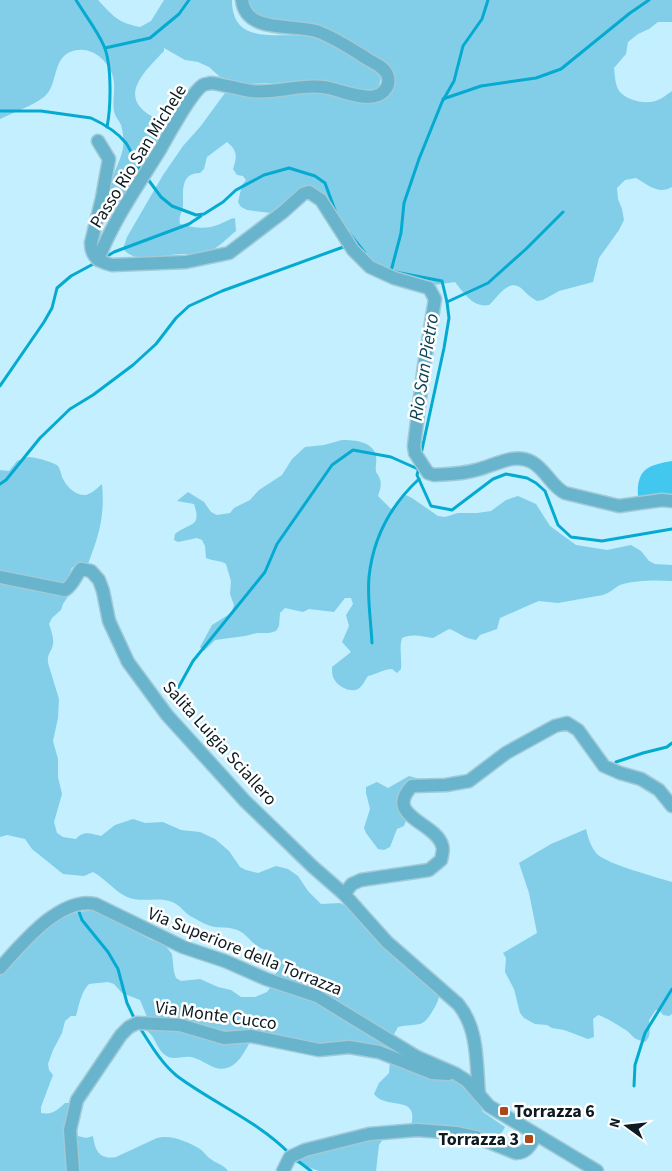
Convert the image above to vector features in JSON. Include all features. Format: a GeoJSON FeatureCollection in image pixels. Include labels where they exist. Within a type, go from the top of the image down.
{"type":"FeatureCollection","features":[{"type":"Feature","properties":{"kind":"street","name":"Passo Rio San Michele"},"geometry":{"type":"LineString","coordinates":[[98,260],[122,212],[181,113],[203,86],[212,83],[254,91],[320,87],[368,97],[383,93],[388,86],[388,79],[384,69],[330,37],[317,32],[269,26],[257,21],[246,13],[242,0]]}},
{"type":"Feature","properties":{"kind":"street"},"geometry":{"type":"LineString","coordinates":[[98,141],[109,159],[91,243],[91,250],[98,260],[112,265],[186,262],[229,253],[308,192],[321,200],[353,250],[370,267],[394,278],[429,288],[435,299],[414,446],[415,453],[424,470],[428,473],[434,475],[476,470],[503,460],[529,460],[545,471],[558,490],[564,493],[619,506],[662,500],[672,501]]}},
{"type":"Feature","properties":{"kind":"street","name":"Salita Luigia Sciallero"},"geometry":{"type":"LineString","coordinates":[[0,577],[65,590],[72,585],[82,569],[91,571],[99,580],[104,591],[109,621],[128,662],[167,715],[245,801],[312,866],[344,894],[387,942],[465,1012],[474,1035],[479,1095]]}},
{"type":"Feature","properties":{"kind":"street"},"geometry":{"type":"LineString","coordinates":[[344,894],[352,884],[361,880],[429,870],[441,860],[443,846],[438,836],[410,815],[403,803],[405,793],[412,786],[446,785],[469,781],[506,753],[555,726],[567,723],[578,730],[604,766],[642,779],[660,790],[672,806]]}},
{"type":"Feature","properties":{"kind":"street","name":"Via Superiore della Torrazza"},"geometry":{"type":"LineString","coordinates":[[0,968],[47,920],[77,905],[95,904],[183,948],[224,961],[266,979],[317,996],[418,1056],[456,1074],[466,1081],[489,1106],[597,1171]]}},
{"type":"Feature","properties":{"kind":"street","name":"Via Monte Cucco"},"geometry":{"type":"LineString","coordinates":[[73,1171],[70,1130],[77,1100],[121,1035],[129,1027],[137,1023],[180,1025],[224,1038],[251,1036],[319,1050],[349,1047],[379,1052],[432,1073],[456,1074]]}},
{"type":"Feature","properties":{"kind":"street"},"geometry":{"type":"LineString","coordinates":[[283,1171],[290,1157],[305,1150],[369,1134],[417,1130],[457,1133],[476,1137],[516,1153],[528,1150],[536,1136]]}},
{"type":"Feature","properties":{"kind":"shaded area"},"geometry":{"type":"Polygon","coordinates":[[[0,0],[98,0],[116,18],[140,27],[151,21],[164,0],[232,0],[234,15],[240,25],[249,31],[261,34],[311,37],[339,48],[368,66],[381,78],[378,89],[361,90],[324,81],[247,84],[220,77],[209,67],[198,62],[185,60],[164,48],[164,51],[141,78],[136,87],[135,96],[138,104],[146,112],[159,120],[160,129],[158,137],[148,151],[153,161],[124,199],[115,205],[110,191],[123,148],[123,140],[121,125],[114,111],[114,81],[107,64],[91,52],[77,50],[70,52],[60,61],[51,86],[44,97],[0,119],[0,0]]]}},
{"type":"Feature","properties":{"kind":"shaded area"},"geometry":{"type":"Polygon","coordinates":[[[247,0],[672,0],[672,22],[658,22],[638,34],[628,42],[626,54],[614,68],[618,90],[633,100],[643,102],[654,101],[672,91],[672,187],[658,190],[636,178],[625,180],[617,188],[624,220],[599,258],[593,282],[559,291],[543,300],[537,301],[521,288],[512,285],[503,290],[489,305],[483,305],[469,299],[455,282],[434,285],[373,266],[315,191],[286,203],[271,213],[247,210],[241,207],[238,202],[242,185],[246,180],[243,176],[237,175],[233,169],[236,154],[227,142],[207,157],[204,169],[200,173],[189,176],[186,179],[183,188],[183,207],[180,224],[205,228],[235,218],[236,231],[218,247],[202,254],[175,254],[144,258],[129,254],[123,249],[127,237],[163,175],[183,146],[200,127],[225,93],[309,90],[353,101],[367,102],[394,79],[393,70],[380,59],[252,13],[247,0]]]}},
{"type":"Feature","properties":{"kind":"shaded area"},"geometry":{"type":"Polygon","coordinates":[[[342,440],[362,442],[374,451],[376,472],[381,484],[378,496],[391,509],[406,495],[438,516],[445,517],[458,513],[491,511],[506,500],[518,496],[536,504],[550,526],[576,545],[607,550],[631,545],[641,551],[649,561],[655,564],[672,565],[672,581],[659,580],[626,583],[603,595],[558,603],[539,601],[500,618],[497,629],[480,635],[476,640],[449,629],[433,638],[414,636],[402,638],[401,669],[397,673],[389,669],[368,676],[361,686],[355,690],[348,690],[338,684],[333,678],[332,670],[332,667],[351,652],[342,642],[349,626],[346,615],[353,604],[351,598],[345,598],[334,612],[309,609],[303,612],[285,608],[280,613],[279,626],[276,631],[215,640],[204,651],[200,647],[212,625],[232,611],[234,605],[230,594],[231,581],[226,564],[206,558],[205,546],[202,540],[197,538],[178,542],[174,540],[175,534],[193,524],[197,517],[194,504],[177,501],[188,492],[204,502],[211,512],[217,515],[230,513],[234,508],[250,500],[259,490],[282,475],[292,459],[305,447],[324,445],[342,440]]]}},
{"type":"Feature","properties":{"kind":"shaded area"},"geometry":{"type":"Polygon","coordinates":[[[28,457],[44,460],[58,466],[66,484],[78,494],[86,495],[102,484],[103,495],[100,525],[88,564],[71,569],[69,595],[61,610],[52,618],[49,624],[53,642],[48,663],[59,699],[58,718],[53,741],[58,759],[58,777],[62,794],[54,822],[57,833],[63,837],[76,839],[82,834],[101,836],[115,825],[133,819],[145,823],[163,822],[181,830],[200,832],[215,839],[229,851],[240,867],[246,870],[258,873],[276,866],[288,869],[298,876],[308,891],[321,904],[340,903],[346,906],[439,994],[436,1005],[424,1022],[398,1027],[392,1038],[418,1063],[255,1032],[245,1052],[230,1067],[216,1068],[191,1057],[171,1058],[162,1052],[147,1031],[147,1017],[140,1000],[122,993],[114,984],[108,982],[89,984],[82,995],[76,1016],[71,1016],[65,1021],[62,1033],[53,1050],[48,1064],[49,1070],[53,1075],[41,1107],[41,1113],[52,1113],[65,1103],[71,1103],[69,1171],[0,1171],[0,973],[42,931],[68,915],[82,911],[97,911],[151,940],[164,944],[172,954],[176,978],[181,981],[200,979],[218,987],[231,990],[241,997],[255,997],[267,992],[272,985],[279,963],[272,954],[256,945],[238,930],[207,925],[191,916],[173,902],[138,900],[127,897],[93,872],[84,876],[63,874],[32,849],[25,839],[7,835],[0,837],[0,470],[9,471],[17,461],[28,457]]]}},
{"type":"Feature","properties":{"kind":"shaded area"},"geometry":{"type":"Polygon","coordinates":[[[672,461],[672,497],[638,497],[639,480],[645,470],[656,464],[672,461]]]}},
{"type":"Feature","properties":{"kind":"shaded area"},"geometry":{"type":"Polygon","coordinates":[[[409,776],[420,779],[410,783],[407,818],[404,826],[397,829],[390,847],[384,850],[378,849],[364,828],[370,809],[366,787],[377,782],[388,788],[409,776]]]}},
{"type":"Feature","properties":{"kind":"shaded area"},"geometry":{"type":"Polygon","coordinates":[[[586,829],[593,848],[602,858],[632,870],[672,882],[672,1014],[669,1016],[663,1015],[659,1010],[656,1010],[649,1020],[649,1034],[645,1042],[637,1039],[608,1019],[598,1015],[593,1019],[594,1037],[588,1039],[547,1025],[535,1024],[524,1018],[520,1013],[514,989],[505,972],[506,958],[503,953],[537,933],[529,893],[519,863],[551,844],[586,829]]]}},
{"type":"Feature","properties":{"kind":"shaded area"},"geometry":{"type":"Polygon","coordinates":[[[390,1060],[459,1082],[479,1103],[483,1112],[505,1127],[497,1141],[465,1128],[411,1127],[413,1117],[411,1110],[407,1106],[387,1102],[374,1094],[379,1083],[389,1073],[390,1060]]]}},
{"type":"Feature","properties":{"kind":"shaded area"},"geometry":{"type":"Polygon","coordinates":[[[74,1135],[86,1138],[93,1136],[99,1153],[110,1158],[157,1138],[173,1138],[185,1141],[200,1149],[210,1159],[228,1171],[76,1171],[74,1135]]]}},
{"type":"Feature","properties":{"kind":"shaded area"},"geometry":{"type":"Polygon","coordinates":[[[385,1136],[379,1145],[376,1171],[319,1171],[293,1162],[296,1157],[385,1136]]]}},
{"type":"Feature","properties":{"kind":"waterway"},"geometry":{"type":"LineString","coordinates":[[76,0],[98,34],[107,54],[110,86],[107,127]]}},
{"type":"Feature","properties":{"kind":"waterway"},"geometry":{"type":"LineString","coordinates":[[105,48],[150,38],[179,14],[189,0]]}},
{"type":"Feature","properties":{"kind":"waterway"},"geometry":{"type":"LineString","coordinates":[[391,271],[401,233],[404,203],[419,159],[442,102],[454,81],[463,46],[482,19],[488,0]]}},
{"type":"Feature","properties":{"kind":"waterway"},"geometry":{"type":"LineString","coordinates":[[443,99],[481,86],[536,78],[561,69],[649,0]]}},
{"type":"Feature","properties":{"kind":"waterway","name":"Rio San Pietro"},"geometry":{"type":"LineString","coordinates":[[0,111],[41,111],[91,118],[110,129],[126,143],[141,171]]}},
{"type":"Feature","properties":{"kind":"waterway","name":"Rio San Pietro"},"geometry":{"type":"LineString","coordinates":[[147,178],[161,197],[172,206],[196,215],[204,214],[223,202],[236,190],[264,175],[289,168],[315,176],[325,183],[336,213]]}},
{"type":"Feature","properties":{"kind":"waterway"},"geometry":{"type":"LineString","coordinates":[[447,302],[488,283],[563,212]]}},
{"type":"Feature","properties":{"kind":"waterway"},"geometry":{"type":"LineString","coordinates":[[104,258],[114,252],[189,224],[201,216]]}},
{"type":"Feature","properties":{"kind":"waterway","name":"Rio San Pietro"},"geometry":{"type":"LineString","coordinates":[[349,233],[365,253]]}},
{"type":"Feature","properties":{"kind":"waterway"},"geometry":{"type":"LineString","coordinates":[[0,484],[6,480],[40,438],[70,409],[93,395],[133,365],[156,344],[176,318],[189,306],[222,291],[346,246]]}},
{"type":"Feature","properties":{"kind":"waterway"},"geometry":{"type":"LineString","coordinates":[[0,386],[44,322],[52,308],[57,288],[71,276],[97,262]]}},
{"type":"Feature","properties":{"kind":"waterway","name":"Rio San Pietro"},"geometry":{"type":"LineString","coordinates":[[395,272],[442,281],[447,302],[449,318],[444,348],[421,454]]}},
{"type":"Feature","properties":{"kind":"waterway"},"geometry":{"type":"LineString","coordinates":[[172,699],[193,661],[265,572],[277,544],[332,465],[353,450],[391,457],[418,469]]}},
{"type":"Feature","properties":{"kind":"waterway","name":"Rio San Pietro"},"geometry":{"type":"LineString","coordinates":[[419,467],[417,475],[431,506],[452,510],[493,479],[506,474],[527,478],[545,491],[558,525],[571,537],[602,541],[672,529]]}},
{"type":"Feature","properties":{"kind":"waterway"},"geometry":{"type":"LineString","coordinates":[[372,643],[369,577],[375,549],[379,536],[392,511],[419,479]]}},
{"type":"Feature","properties":{"kind":"waterway"},"geometry":{"type":"LineString","coordinates":[[616,762],[667,747],[672,743]]}},
{"type":"Feature","properties":{"kind":"waterway"},"geometry":{"type":"LineString","coordinates":[[78,909],[82,920],[108,952],[118,969],[127,1003],[135,1020]]}},
{"type":"Feature","properties":{"kind":"waterway"},"geometry":{"type":"LineString","coordinates":[[634,1086],[635,1065],[645,1033],[672,989]]}},
{"type":"Feature","properties":{"kind":"waterway"},"geometry":{"type":"LineString","coordinates":[[140,1028],[161,1060],[171,1071],[191,1086],[250,1122],[290,1154]]}},
{"type":"Feature","properties":{"kind":"waterway"},"geometry":{"type":"LineString","coordinates":[[294,1158],[311,1171]]}},
{"type":"Feature","properties":{"kind":"place","name":"Torrazza 6"},"geometry":{"type":"Point","coordinates":[504,1111]}},
{"type":"Feature","properties":{"kind":"place","name":"Torrazza 3"},"geometry":{"type":"Point","coordinates":[529,1139]}}]}
